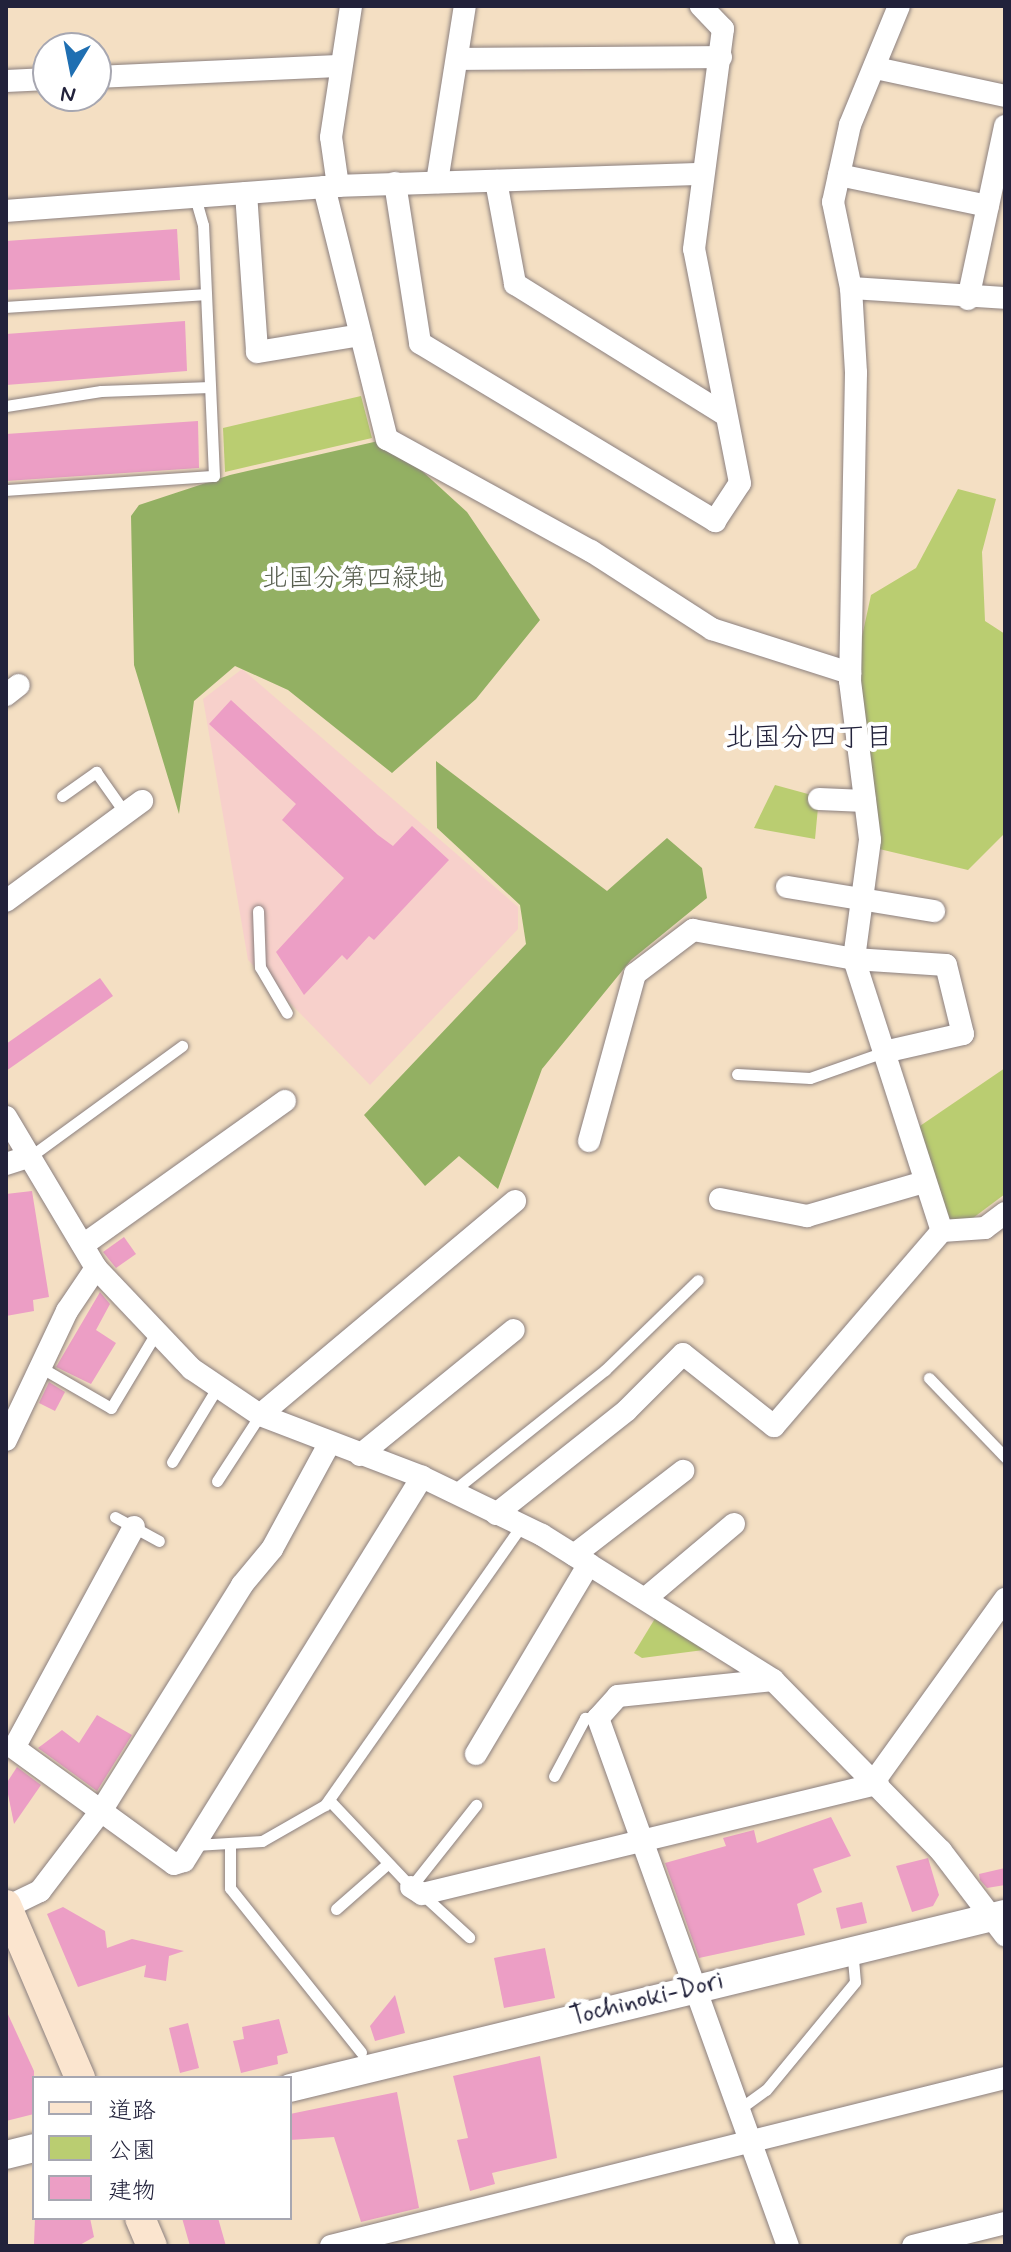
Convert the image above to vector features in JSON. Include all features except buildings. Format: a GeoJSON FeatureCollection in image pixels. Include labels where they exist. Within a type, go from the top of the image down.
{"type":"FeatureCollection","features":[{"type":"Feature","properties":{"kind":"main road"},"geometry":{"type":"LineString","coordinates":[[6,1906],[79,2076]]}},
{"type":"Feature","properties":{"kind":"main road"},"geometry":{"type":"LineString","coordinates":[[141,2220],[152,2246]]}},
{"type":"Feature","properties":{"kind":"street"},"geometry":{"type":"LineString","coordinates":[[351,6],[338,66],[331,137],[331,186],[361,335],[387,439],[591,551],[712,629],[850,673]]}},
{"type":"Feature","properties":{"kind":"street"},"geometry":{"type":"LineString","coordinates":[[437,182],[459,59],[465,6]]}},
{"type":"Feature","properties":{"kind":"street"},"geometry":{"type":"LineString","coordinates":[[395,183],[420,343],[715,521],[740,483],[722,413],[694,249],[701,174],[723,29],[701,6]]}},
{"type":"Feature","properties":{"kind":"street"},"geometry":{"type":"LineString","coordinates":[[899,6],[850,125],[833,202],[851,288],[856,373],[850,673],[870,840],[854,959],[942,1231]]}},
{"type":"Feature","properties":{"kind":"street"},"geometry":{"type":"LineString","coordinates":[[459,59],[721,57]]}},
{"type":"Feature","properties":{"kind":"street"},"geometry":{"type":"LineString","coordinates":[[112,76],[338,66]]}},
{"type":"Feature","properties":{"kind":"street"},"geometry":{"type":"LineString","coordinates":[[876,68],[1005,96]]}},
{"type":"Feature","properties":{"kind":"street"},"geometry":{"type":"LineString","coordinates":[[6,81],[32,80]]}},
{"type":"Feature","properties":{"kind":"street"},"geometry":{"type":"LineString","coordinates":[[968,299],[1005,126]]}},
{"type":"Feature","properties":{"kind":"street"},"geometry":{"type":"LineString","coordinates":[[6,211],[331,186],[701,174]]}},
{"type":"Feature","properties":{"kind":"street"},"geometry":{"type":"LineString","coordinates":[[839,175],[988,206]]}},
{"type":"Feature","properties":{"kind":"street"},"geometry":{"type":"LineString","coordinates":[[496,181],[515,284],[722,413]]}},
{"type":"Feature","properties":{"kind":"street"},"geometry":{"type":"LineString","coordinates":[[246,193],[257,352],[361,335]]}},
{"type":"Feature","properties":{"kind":"street"},"geometry":{"type":"LineString","coordinates":[[851,288],[968,299],[1005,298]]}},
{"type":"Feature","properties":{"kind":"street"},"geometry":{"type":"LineString","coordinates":[[819,799],[865,801]]}},
{"type":"Feature","properties":{"kind":"street"},"geometry":{"type":"LineString","coordinates":[[6,901],[133,807]]}},
{"type":"Feature","properties":{"kind":"street"},"geometry":{"type":"LineString","coordinates":[[787,887],[934,911]]}},
{"type":"Feature","properties":{"kind":"street"},"geometry":{"type":"LineString","coordinates":[[589,1141],[635,974],[693,930],[854,959],[946,965],[963,1034],[884,1052]]}},
{"type":"Feature","properties":{"kind":"street"},"geometry":{"type":"LineString","coordinates":[[83,1245],[285,1101]]}},
{"type":"Feature","properties":{"kind":"street"},"geometry":{"type":"LineString","coordinates":[[6,1117],[96,1268],[156,1333],[217,1388],[260,1415],[328,1446],[422,1477],[521,1526],[646,1598],[773,1680],[876,1782],[1000,1922]]}},
{"type":"Feature","properties":{"kind":"street"},"geometry":{"type":"LineString","coordinates":[[6,1164],[31,1156]]}},
{"type":"Feature","properties":{"kind":"street"},"geometry":{"type":"LineString","coordinates":[[720,1199],[807,1216],[924,1182]]}},
{"type":"Feature","properties":{"kind":"street"},"geometry":{"type":"LineString","coordinates":[[260,1415],[515,1201]]}},
{"type":"Feature","properties":{"kind":"street"},"geometry":{"type":"LineString","coordinates":[[496,1514],[627,1410],[683,1354],[774,1426],[942,1231],[985,1228],[1005,1213]]}},
{"type":"Feature","properties":{"kind":"street"},"geometry":{"type":"LineString","coordinates":[[6,1440],[40,1367],[96,1268]]}},
{"type":"Feature","properties":{"kind":"street"},"geometry":{"type":"LineString","coordinates":[[360,1455],[514,1330]]}},
{"type":"Feature","properties":{"kind":"street"},"geometry":{"type":"LineString","coordinates":[[6,1906],[40,1891],[101,1811],[242,1585],[272,1549],[328,1446]]}},
{"type":"Feature","properties":{"kind":"street"},"geometry":{"type":"LineString","coordinates":[[476,1754],[582,1560],[683,1471]]}},
{"type":"Feature","properties":{"kind":"street"},"geometry":{"type":"LineString","coordinates":[[124,1522],[14,1748],[174,1864],[194,1845],[422,1477]]}},
{"type":"Feature","properties":{"kind":"street"},"geometry":{"type":"LineString","coordinates":[[646,1598],[734,1524]]}},
{"type":"Feature","properties":{"kind":"street"},"geometry":{"type":"LineString","coordinates":[[416,1890],[642,1843],[876,1782],[1005,1599]]}},
{"type":"Feature","properties":{"kind":"street"},"geometry":{"type":"LineString","coordinates":[[773,1680],[618,1696],[598,1718],[788,2246]]}},
{"type":"Feature","properties":{"kind":"street","name":"Tochinoki-Dori"},"geometry":{"type":"LineString","coordinates":[[292,2088],[852,1949],[1000,1922]]}},
{"type":"Feature","properties":{"kind":"street"},"geometry":{"type":"LineString","coordinates":[[331,2246],[1005,2078]]}},
{"type":"Feature","properties":{"kind":"street"},"geometry":{"type":"LineString","coordinates":[[6,2155],[32,2148]]}},
{"type":"Feature","properties":{"kind":"street"},"geometry":{"type":"LineString","coordinates":[[913,2246],[1005,2223]]}},
{"type":"Feature","properties":{"kind":"lane"},"geometry":{"type":"LineString","coordinates":[[6,490],[214,476],[206,294],[195,197]]}},
{"type":"Feature","properties":{"kind":"lane"},"geometry":{"type":"LineString","coordinates":[[6,307],[206,294]]}},
{"type":"Feature","properties":{"kind":"lane"},"geometry":{"type":"LineString","coordinates":[[6,406],[101,391],[210,387]]}},
{"type":"Feature","properties":{"kind":"lane"},"geometry":{"type":"LineString","coordinates":[[62,796],[96,772],[133,807]]}},
{"type":"Feature","properties":{"kind":"lane"},"geometry":{"type":"LineString","coordinates":[[258,911],[260,967],[287,1013]]}},
{"type":"Feature","properties":{"kind":"lane"},"geometry":{"type":"LineString","coordinates":[[31,1156],[182,1046]]}},
{"type":"Feature","properties":{"kind":"lane"},"geometry":{"type":"LineString","coordinates":[[737,1074],[810,1078],[884,1052]]}},
{"type":"Feature","properties":{"kind":"lane"},"geometry":{"type":"LineString","coordinates":[[452,1492],[605,1370],[698,1280]]}},
{"type":"Feature","properties":{"kind":"lane"},"geometry":{"type":"LineString","coordinates":[[40,1367],[111,1408],[156,1333]]}},
{"type":"Feature","properties":{"kind":"lane"},"geometry":{"type":"LineString","coordinates":[[929,1378],[1005,1457]]}},
{"type":"Feature","properties":{"kind":"lane"},"geometry":{"type":"LineString","coordinates":[[172,1462],[217,1388]]}},
{"type":"Feature","properties":{"kind":"lane"},"geometry":{"type":"LineString","coordinates":[[217,1481],[260,1415]]}},
{"type":"Feature","properties":{"kind":"lane"},"geometry":{"type":"LineString","coordinates":[[124,1522],[159,1541]]}},
{"type":"Feature","properties":{"kind":"lane"},"geometry":{"type":"LineString","coordinates":[[194,1845],[230,1846],[295,1827],[329,1800],[521,1526]]}},
{"type":"Feature","properties":{"kind":"lane"},"geometry":{"type":"LineString","coordinates":[[554,1776],[585,1718],[598,1718]]}},
{"type":"Feature","properties":{"kind":"lane"},"geometry":{"type":"LineString","coordinates":[[329,1800],[385,1866],[469,1937]]}},
{"type":"Feature","properties":{"kind":"lane"},"geometry":{"type":"LineString","coordinates":[[416,1890],[476,1805]]}},
{"type":"Feature","properties":{"kind":"lane"},"geometry":{"type":"LineString","coordinates":[[230,1846],[230,1888],[361,2052]]}},
{"type":"Feature","properties":{"kind":"lane"},"geometry":{"type":"LineString","coordinates":[[336,1909],[385,1866]]}},
{"type":"Feature","properties":{"kind":"lane"},"geometry":{"type":"LineString","coordinates":[[737,2111],[766,2090],[855,1982],[852,1949]]}},
{"type":"Feature","properties":{"kind":"shaded area"},"geometry":{"type":"Polygon","coordinates":[[[242,669],[518,907],[518,929],[370,1085],[248,960],[203,699],[242,669]]]}},
{"type":"Feature","properties":{"kind":"green space"},"geometry":{"type":"Polygon","coordinates":[[[361,396],[372,438],[225,472],[223,428],[361,396]]]}},
{"type":"Feature","properties":{"kind":"green space","name":"北国分第四緑地"},"geometry":{"type":"Polygon","coordinates":[[[387,439],[467,512],[540,620],[476,699],[392,773],[288,690],[235,666],[194,701],[179,814],[134,665],[131,516],[139,505],[230,475],[387,439]]]}},
{"type":"Feature","properties":{"kind":"green space"},"geometry":{"type":"Polygon","coordinates":[[[958,489],[996,499],[982,552],[985,621],[1005,634],[1005,833],[968,870],[875,848],[855,669],[871,595],[916,568],[958,489]]]}},
{"type":"Feature","properties":{"kind":"green space"},"geometry":{"type":"Polygon","coordinates":[[[436,761],[607,891],[667,838],[702,868],[707,898],[631,960],[542,1069],[498,1189],[459,1156],[425,1186],[364,1115],[526,944],[520,905],[437,828],[436,761]]]}},
{"type":"Feature","properties":{"kind":"green space"},"geometry":{"type":"Polygon","coordinates":[[[775,785],[819,797],[815,839],[754,828],[775,785]]]}},
{"type":"Feature","properties":{"kind":"green space"},"geometry":{"type":"Polygon","coordinates":[[[1005,1068],[1005,1194],[973,1218],[949,1221],[917,1128],[1005,1068]]]}},
{"type":"Feature","properties":{"kind":"green space"},"geometry":{"type":"Polygon","coordinates":[[[659,1612],[719,1648],[642,1658],[634,1653],[659,1612]]]}},
{"type":"Feature","properties":{"kind":"district","name":"北国分四丁目"},"geometry":{"type":"Point","coordinates":[809,739]}}]}
